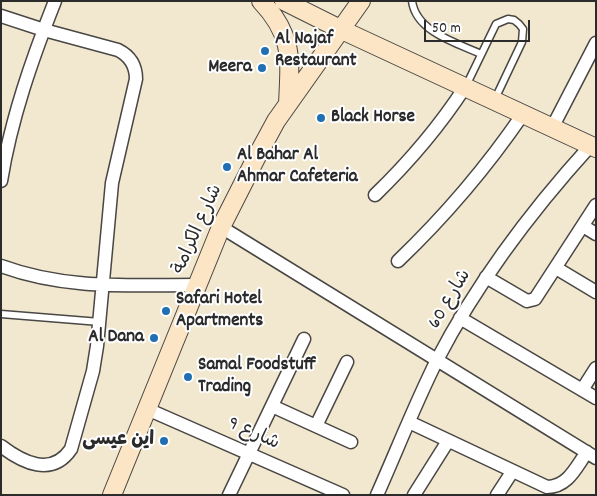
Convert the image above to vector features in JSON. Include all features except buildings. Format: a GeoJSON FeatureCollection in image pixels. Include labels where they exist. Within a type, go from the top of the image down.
{"type":"FeatureCollection","features":[{"type":"Feature","properties":{"kind":"main road"},"geometry":{"type":"LineString","coordinates":[[261,1],[274,15],[287,41],[290,56],[288,104]]}},
{"type":"Feature","properties":{"kind":"main road"},"geometry":{"type":"LineString","coordinates":[[284,1],[593,147]]}},
{"type":"Feature","properties":{"kind":"main road","name":"شارع الكرامة"},"geometry":{"type":"LineString","coordinates":[[112,495],[221,227],[266,139],[288,104],[361,1]]}},
{"type":"Feature","properties":{"kind":"street"},"geometry":{"type":"LineString","coordinates":[[1,181],[4,148],[55,1]]}},
{"type":"Feature","properties":{"kind":"street"},"geometry":{"type":"LineString","coordinates":[[1,16],[118,50],[130,58],[136,72],[135,86],[112,183],[104,285],[93,371],[71,449],[66,457],[58,462],[40,465],[16,455],[1,446]]}},
{"type":"Feature","properties":{"kind":"street"},"geometry":{"type":"LineString","coordinates":[[552,128],[596,43]]}},
{"type":"Feature","properties":{"kind":"street"},"geometry":{"type":"LineString","coordinates":[[375,195],[415,155],[465,87]]}},
{"type":"Feature","properties":{"kind":"street"},"geometry":{"type":"LineString","coordinates":[[398,261],[454,206],[485,168],[523,114]]}},
{"type":"Feature","properties":{"kind":"street","name":"شارع 60"},"geometry":{"type":"LineString","coordinates":[[377,495],[437,361],[460,318],[486,277],[533,212],[593,147]]}},
{"type":"Feature","properties":{"kind":"street"},"geometry":{"type":"LineString","coordinates":[[486,277],[526,301],[531,301],[538,295],[596,205]]}},
{"type":"Feature","properties":{"kind":"street"},"geometry":{"type":"LineString","coordinates":[[583,226],[596,234]]}},
{"type":"Feature","properties":{"kind":"street"},"geometry":{"type":"LineString","coordinates":[[221,227],[591,455],[564,483],[553,487],[540,485],[409,422]]}},
{"type":"Feature","properties":{"kind":"street"},"geometry":{"type":"LineString","coordinates":[[1,266],[50,280],[68,283],[104,285],[198,284]]}},
{"type":"Feature","properties":{"kind":"street"},"geometry":{"type":"LineString","coordinates":[[556,268],[596,292]]}},
{"type":"Feature","properties":{"kind":"street"},"geometry":{"type":"LineString","coordinates":[[460,318],[596,398]]}},
{"type":"Feature","properties":{"kind":"street"},"geometry":{"type":"LineString","coordinates":[[229,495],[304,339]]}},
{"type":"Feature","properties":{"kind":"street"},"geometry":{"type":"LineString","coordinates":[[316,426],[348,362]]}},
{"type":"Feature","properties":{"kind":"street"},"geometry":{"type":"LineString","coordinates":[[582,390],[596,368]]}},
{"type":"Feature","properties":{"kind":"street"},"geometry":{"type":"LineString","coordinates":[[272,406],[351,442]]}},
{"type":"Feature","properties":{"kind":"street","name":"شارع 9"},"geometry":{"type":"LineString","coordinates":[[147,409],[343,495]]}},
{"type":"Feature","properties":{"kind":"street"},"geometry":{"type":"LineString","coordinates":[[414,495],[448,441]]}},
{"type":"Feature","properties":{"kind":"street"},"geometry":{"type":"LineString","coordinates":[[497,495],[512,472]]}},
{"type":"Feature","properties":{"kind":"lane"},"geometry":{"type":"LineString","coordinates":[[412,1],[417,17],[426,28],[481,54]]}},
{"type":"Feature","properties":{"kind":"lane"},"geometry":{"type":"LineString","coordinates":[[465,87],[496,24],[508,19],[514,20],[523,29],[522,42],[494,101]]}},
{"type":"Feature","properties":{"kind":"lane"},"geometry":{"type":"LineString","coordinates":[[1,314],[100,322]]}},
{"type":"Feature","properties":{"kind":"place","name":"Al Najaf Restaurant"},"geometry":{"type":"Point","coordinates":[265,51]}},
{"type":"Feature","properties":{"kind":"place","name":"Meera"},"geometry":{"type":"Point","coordinates":[262,68]}},
{"type":"Feature","properties":{"kind":"place","name":"Black Horse"},"geometry":{"type":"Point","coordinates":[321,118]}},
{"type":"Feature","properties":{"kind":"place","name":"Al Bahar Al Ahmar Cafeteria"},"geometry":{"type":"Point","coordinates":[227,167]}},
{"type":"Feature","properties":{"kind":"place","name":"Safari Hotel Apartments"},"geometry":{"type":"Point","coordinates":[166,311]}},
{"type":"Feature","properties":{"kind":"place","name":"Al Dana"},"geometry":{"type":"Point","coordinates":[154,338]}},
{"type":"Feature","properties":{"kind":"place","name":"Samal Foodstuff Trading"},"geometry":{"type":"Point","coordinates":[188,377]}},
{"type":"Feature","properties":{"kind":"place","name":"اين عيسى"},"geometry":{"type":"Point","coordinates":[164,441]}}]}
